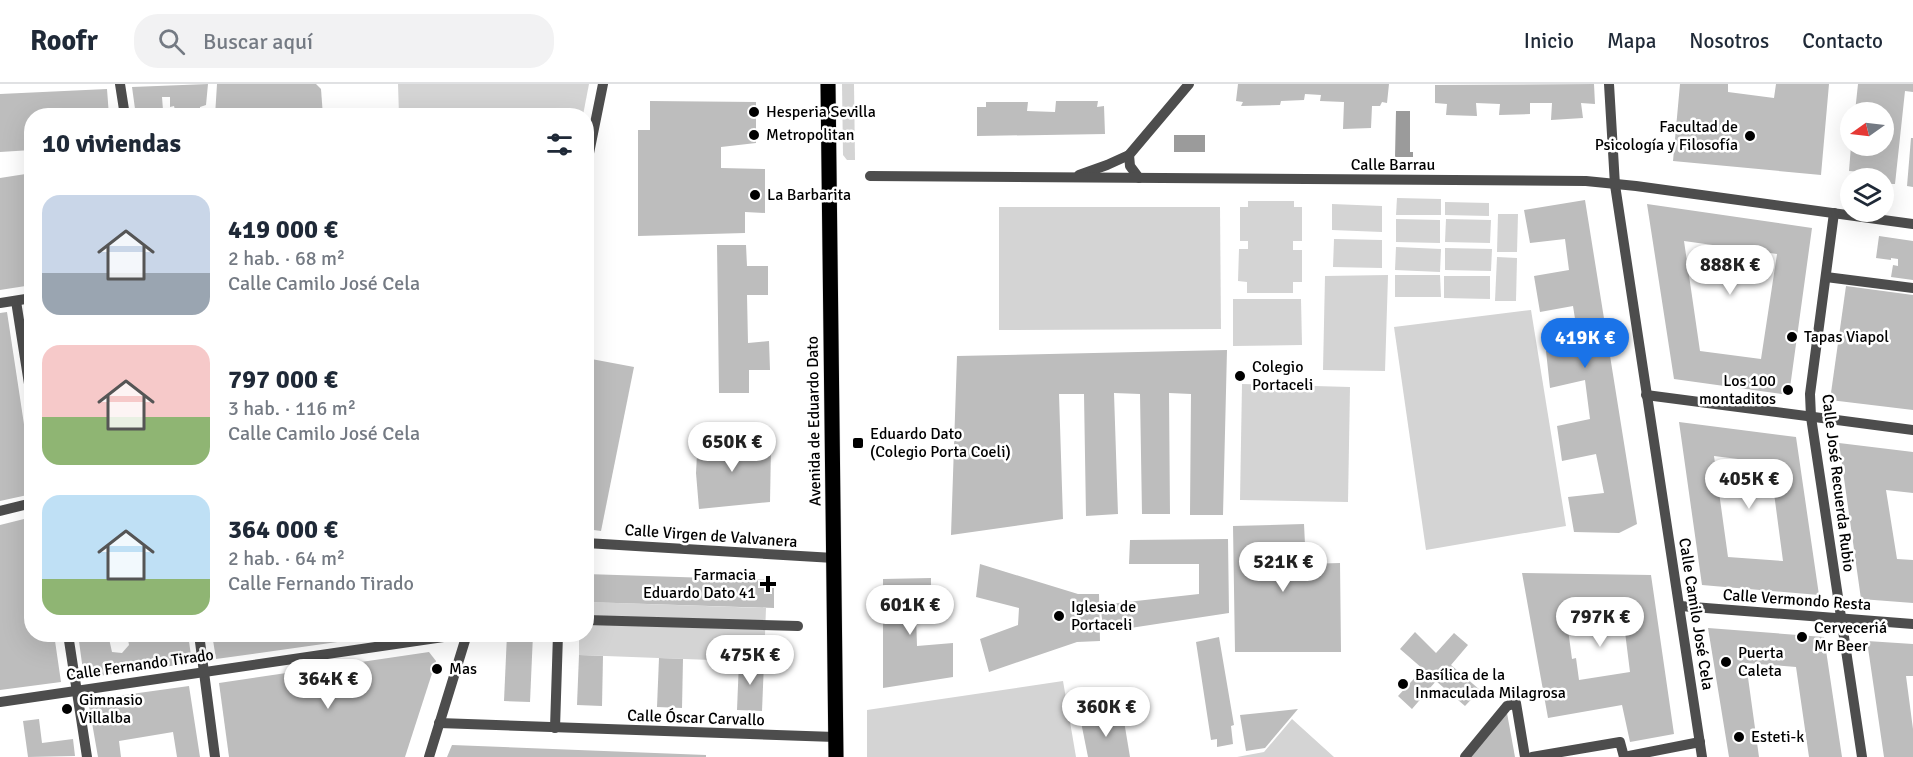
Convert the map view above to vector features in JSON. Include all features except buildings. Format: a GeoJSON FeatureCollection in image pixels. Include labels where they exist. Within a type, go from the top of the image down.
{"type":"FeatureCollection","features":[{"type":"Feature","properties":{"kind":"main road","name":"Avenida de Eduardo Dato"},"geometry":{"type":"LineString","coordinates":[[828,84],[836,757]]}},
{"type":"Feature","properties":{"kind":"street"},"geometry":{"type":"LineString","coordinates":[[120,84],[124,108]]}},
{"type":"Feature","properties":{"kind":"street"},"geometry":{"type":"LineString","coordinates":[[594,128],[603,84]]}},
{"type":"Feature","properties":{"kind":"street"},"geometry":{"type":"LineString","coordinates":[[1070,178],[1129,155],[1189,84]]}},
{"type":"Feature","properties":{"kind":"street","name":"Calle Camilo José Cela"},"geometry":{"type":"LineString","coordinates":[[1609,84],[1615,185],[1702,757]]}},
{"type":"Feature","properties":{"kind":"street"},"geometry":{"type":"LineString","coordinates":[[1129,155],[1130,166],[1139,178]]}},
{"type":"Feature","properties":{"kind":"street","name":"Calle Barrau"},"geometry":{"type":"LineString","coordinates":[[870,176],[1586,181],[1913,224]]}},
{"type":"Feature","properties":{"kind":"street","name":"Calle José Recuerda Rubio"},"geometry":{"type":"LineString","coordinates":[[1834,213],[1810,394],[1811,417],[1862,757]]}},
{"type":"Feature","properties":{"kind":"street"},"geometry":{"type":"LineString","coordinates":[[1826,277],[1913,288]]}},
{"type":"Feature","properties":{"kind":"street"},"geometry":{"type":"LineString","coordinates":[[0,303],[24,300]]}},
{"type":"Feature","properties":{"kind":"street"},"geometry":{"type":"LineString","coordinates":[[16,301],[24,352]]}},
{"type":"Feature","properties":{"kind":"street"},"geometry":{"type":"LineString","coordinates":[[1646,395],[1913,430]]}},
{"type":"Feature","properties":{"kind":"street"},"geometry":{"type":"LineString","coordinates":[[0,511],[24,505]]}},
{"type":"Feature","properties":{"kind":"street","name":"Calle Virgen de Valvanera"},"geometry":{"type":"LineString","coordinates":[[594,543],[834,558]]}},
{"type":"Feature","properties":{"kind":"street","name":"Calle Vermondo Resta"},"geometry":{"type":"LineString","coordinates":[[1680,606],[1913,624]]}},
{"type":"Feature","properties":{"kind":"street"},"geometry":{"type":"LineString","coordinates":[[594,620],[798,626]]}},
{"type":"Feature","properties":{"kind":"street"},"geometry":{"type":"LineString","coordinates":[[69,642],[87,757]]}},
{"type":"Feature","properties":{"kind":"street"},"geometry":{"type":"LineString","coordinates":[[200,642],[215,757]]}},
{"type":"Feature","properties":{"kind":"street","name":"Calle Fernando Tirado"},"geometry":{"type":"LineString","coordinates":[[0,702],[408,642]]}},
{"type":"Feature","properties":{"kind":"street"},"geometry":{"type":"LineString","coordinates":[[429,757],[463,642]]}},
{"type":"Feature","properties":{"kind":"street"},"geometry":{"type":"LineString","coordinates":[[555,728],[558,642]]}},
{"type":"Feature","properties":{"kind":"street"},"geometry":{"type":"LineString","coordinates":[[1465,757],[1507,706],[1516,703],[1526,757]]}},
{"type":"Feature","properties":{"kind":"street","name":"Calle Óscar Carvallo"},"geometry":{"type":"LineString","coordinates":[[439,723],[836,737]]}},
{"type":"Feature","properties":{"kind":"street"},"geometry":{"type":"LineString","coordinates":[[1532,757],[1620,742],[1624,757],[1700,742]]}},
{"type":"Feature","properties":{"kind":"shaded area"},"geometry":{"type":"Polygon","coordinates":[[[398,84],[589,84],[584,108],[399,108],[398,84]]]}},
{"type":"Feature","properties":{"kind":"shaded area"},"geometry":{"type":"Polygon","coordinates":[[[842,84],[854,84],[855,160],[847,160],[843,155],[842,84]]]}},
{"type":"Feature","properties":{"kind":"shaded area"},"geometry":{"type":"Polygon","coordinates":[[[1396,111],[1410,111],[1410,152],[1413,152],[1413,157],[1395,157],[1396,111]]]}},
{"type":"Feature","properties":{"kind":"shaded area"},"geometry":{"type":"Polygon","coordinates":[[[1174,135],[1205,135],[1205,152],[1174,152],[1174,135]]]}},
{"type":"Feature","properties":{"kind":"shaded area"},"geometry":{"type":"Polygon","coordinates":[[[1397,198],[1441,199],[1441,215],[1396,215],[1397,198]]]}},
{"type":"Feature","properties":{"kind":"shaded area"},"geometry":{"type":"Polygon","coordinates":[[[1248,201],[1294,201],[1294,207],[1302,207],[1302,241],[1293,241],[1293,250],[1302,250],[1302,282],[1293,282],[1293,293],[1247,293],[1247,282],[1238,281],[1239,249],[1248,249],[1248,241],[1240,241],[1240,207],[1248,207],[1248,201]]]}},
{"type":"Feature","properties":{"kind":"shaded area"},"geometry":{"type":"Polygon","coordinates":[[[1445,202],[1489,203],[1489,216],[1445,215],[1445,202]]]}},
{"type":"Feature","properties":{"kind":"shaded area"},"geometry":{"type":"Polygon","coordinates":[[[1332,204],[1382,206],[1382,232],[1332,230],[1332,204]]]}},
{"type":"Feature","properties":{"kind":"shaded area"},"geometry":{"type":"Polygon","coordinates":[[[999,207],[1220,207],[1221,329],[999,330],[999,207]]]}},
{"type":"Feature","properties":{"kind":"shaded area"},"geometry":{"type":"Polygon","coordinates":[[[1498,214],[1518,214],[1517,252],[1497,252],[1498,214]]]}},
{"type":"Feature","properties":{"kind":"shaded area"},"geometry":{"type":"Polygon","coordinates":[[[1396,219],[1440,220],[1440,243],[1396,242],[1396,219]]]}},
{"type":"Feature","properties":{"kind":"shaded area"},"geometry":{"type":"Polygon","coordinates":[[[1446,219],[1491,220],[1490,243],[1445,242],[1446,219]]]}},
{"type":"Feature","properties":{"kind":"shaded area"},"geometry":{"type":"Polygon","coordinates":[[[1334,239],[1382,240],[1382,268],[1333,267],[1334,239]]]}},
{"type":"Feature","properties":{"kind":"shaded area"},"geometry":{"type":"Polygon","coordinates":[[[1396,247],[1441,249],[1440,272],[1395,270],[1396,247]]]}},
{"type":"Feature","properties":{"kind":"shaded area"},"geometry":{"type":"Polygon","coordinates":[[[1445,248],[1492,249],[1491,271],[1445,270],[1445,248]]]}},
{"type":"Feature","properties":{"kind":"shaded area"},"geometry":{"type":"Polygon","coordinates":[[[1497,257],[1517,258],[1516,301],[1495,301],[1497,257]]]}},
{"type":"Feature","properties":{"kind":"shaded area"},"geometry":{"type":"Polygon","coordinates":[[[1388,275],[1385,371],[1323,370],[1325,276],[1388,275]]]}},
{"type":"Feature","properties":{"kind":"shaded area"},"geometry":{"type":"Polygon","coordinates":[[[1395,275],[1440,275],[1441,297],[1395,297],[1395,275]]]}},
{"type":"Feature","properties":{"kind":"shaded area"},"geometry":{"type":"Polygon","coordinates":[[[1444,276],[1490,276],[1490,299],[1444,298],[1444,276]]]}},
{"type":"Feature","properties":{"kind":"shaded area"},"geometry":{"type":"Polygon","coordinates":[[[1233,299],[1301,299],[1302,345],[1233,346],[1233,299]]]}},
{"type":"Feature","properties":{"kind":"shaded area"},"geometry":{"type":"Polygon","coordinates":[[[1531,310],[1566,526],[1426,550],[1394,327],[1531,310]]]}},
{"type":"Feature","properties":{"kind":"shaded area"},"geometry":{"type":"Polygon","coordinates":[[[1242,384],[1350,387],[1348,502],[1240,500],[1242,384]]]}},
{"type":"Feature","properties":{"kind":"shaded area"},"geometry":{"type":"Polygon","coordinates":[[[594,602],[766,608],[764,662],[579,655],[579,642],[594,642],[594,602]]]}},
{"type":"Feature","properties":{"kind":"shaded area"},"geometry":{"type":"Polygon","coordinates":[[[1063,681],[1076,757],[867,757],[867,710],[1063,681]]]}},
{"type":"Feature","properties":{"kind":"shaded area"},"geometry":{"type":"Polygon","coordinates":[[[1292,719],[1334,757],[1237,757],[1264,752],[1292,719]]]}},
{"type":"Feature","properties":{"kind":"place","name":"Hesperia Sevilla"},"geometry":{"type":"Point","coordinates":[754,112]}},
{"type":"Feature","properties":{"kind":"place","name":"Metropolitan"},"geometry":{"type":"Point","coordinates":[754,135]}},
{"type":"Feature","properties":{"kind":"place","name":"Facultad de Psicología y Filosofía"},"geometry":{"type":"Point","coordinates":[1750,136]}},
{"type":"Feature","properties":{"kind":"place","name":"La Barbarita"},"geometry":{"type":"Point","coordinates":[755,195]}},
{"type":"Feature","properties":{"kind":"place","name":"Tapas Viapol"},"geometry":{"type":"Point","coordinates":[1792,337]}},
{"type":"Feature","properties":{"kind":"place","name":"Colegio Portaceli"},"geometry":{"type":"Point","coordinates":[1240,376]}},
{"type":"Feature","properties":{"kind":"place","name":"Los 100 montaditos"},"geometry":{"type":"Point","coordinates":[1788,390]}},
{"type":"Feature","properties":{"kind":"place","name":"Eduardo Dato (Colegio Porta Coeli)"},"geometry":{"type":"Point","coordinates":[858,443]}},
{"type":"Feature","properties":{"kind":"place","name":"Farmacia Eduardo Dato 41"},"geometry":{"type":"Point","coordinates":[768,584]}},
{"type":"Feature","properties":{"kind":"place","name":"Iglesia de Portaceli"},"geometry":{"type":"Point","coordinates":[1059,616]}},
{"type":"Feature","properties":{"kind":"place","name":"Cerveceriá Mr Beer"},"geometry":{"type":"Point","coordinates":[1802,637]}},
{"type":"Feature","properties":{"kind":"place","name":"Puerta Caleta"},"geometry":{"type":"Point","coordinates":[1726,662]}},
{"type":"Feature","properties":{"kind":"place","name":"Mas"},"geometry":{"type":"Point","coordinates":[437,669]}},
{"type":"Feature","properties":{"kind":"place","name":"Basílica de la Inmaculada Milagrosa"},"geometry":{"type":"Point","coordinates":[1403,684]}},
{"type":"Feature","properties":{"kind":"place","name":"Gimnasio Villalba"},"geometry":{"type":"Point","coordinates":[67,709]}},
{"type":"Feature","properties":{"kind":"place","name":"Esteti-k"},"geometry":{"type":"Point","coordinates":[1739,737]}}]}
